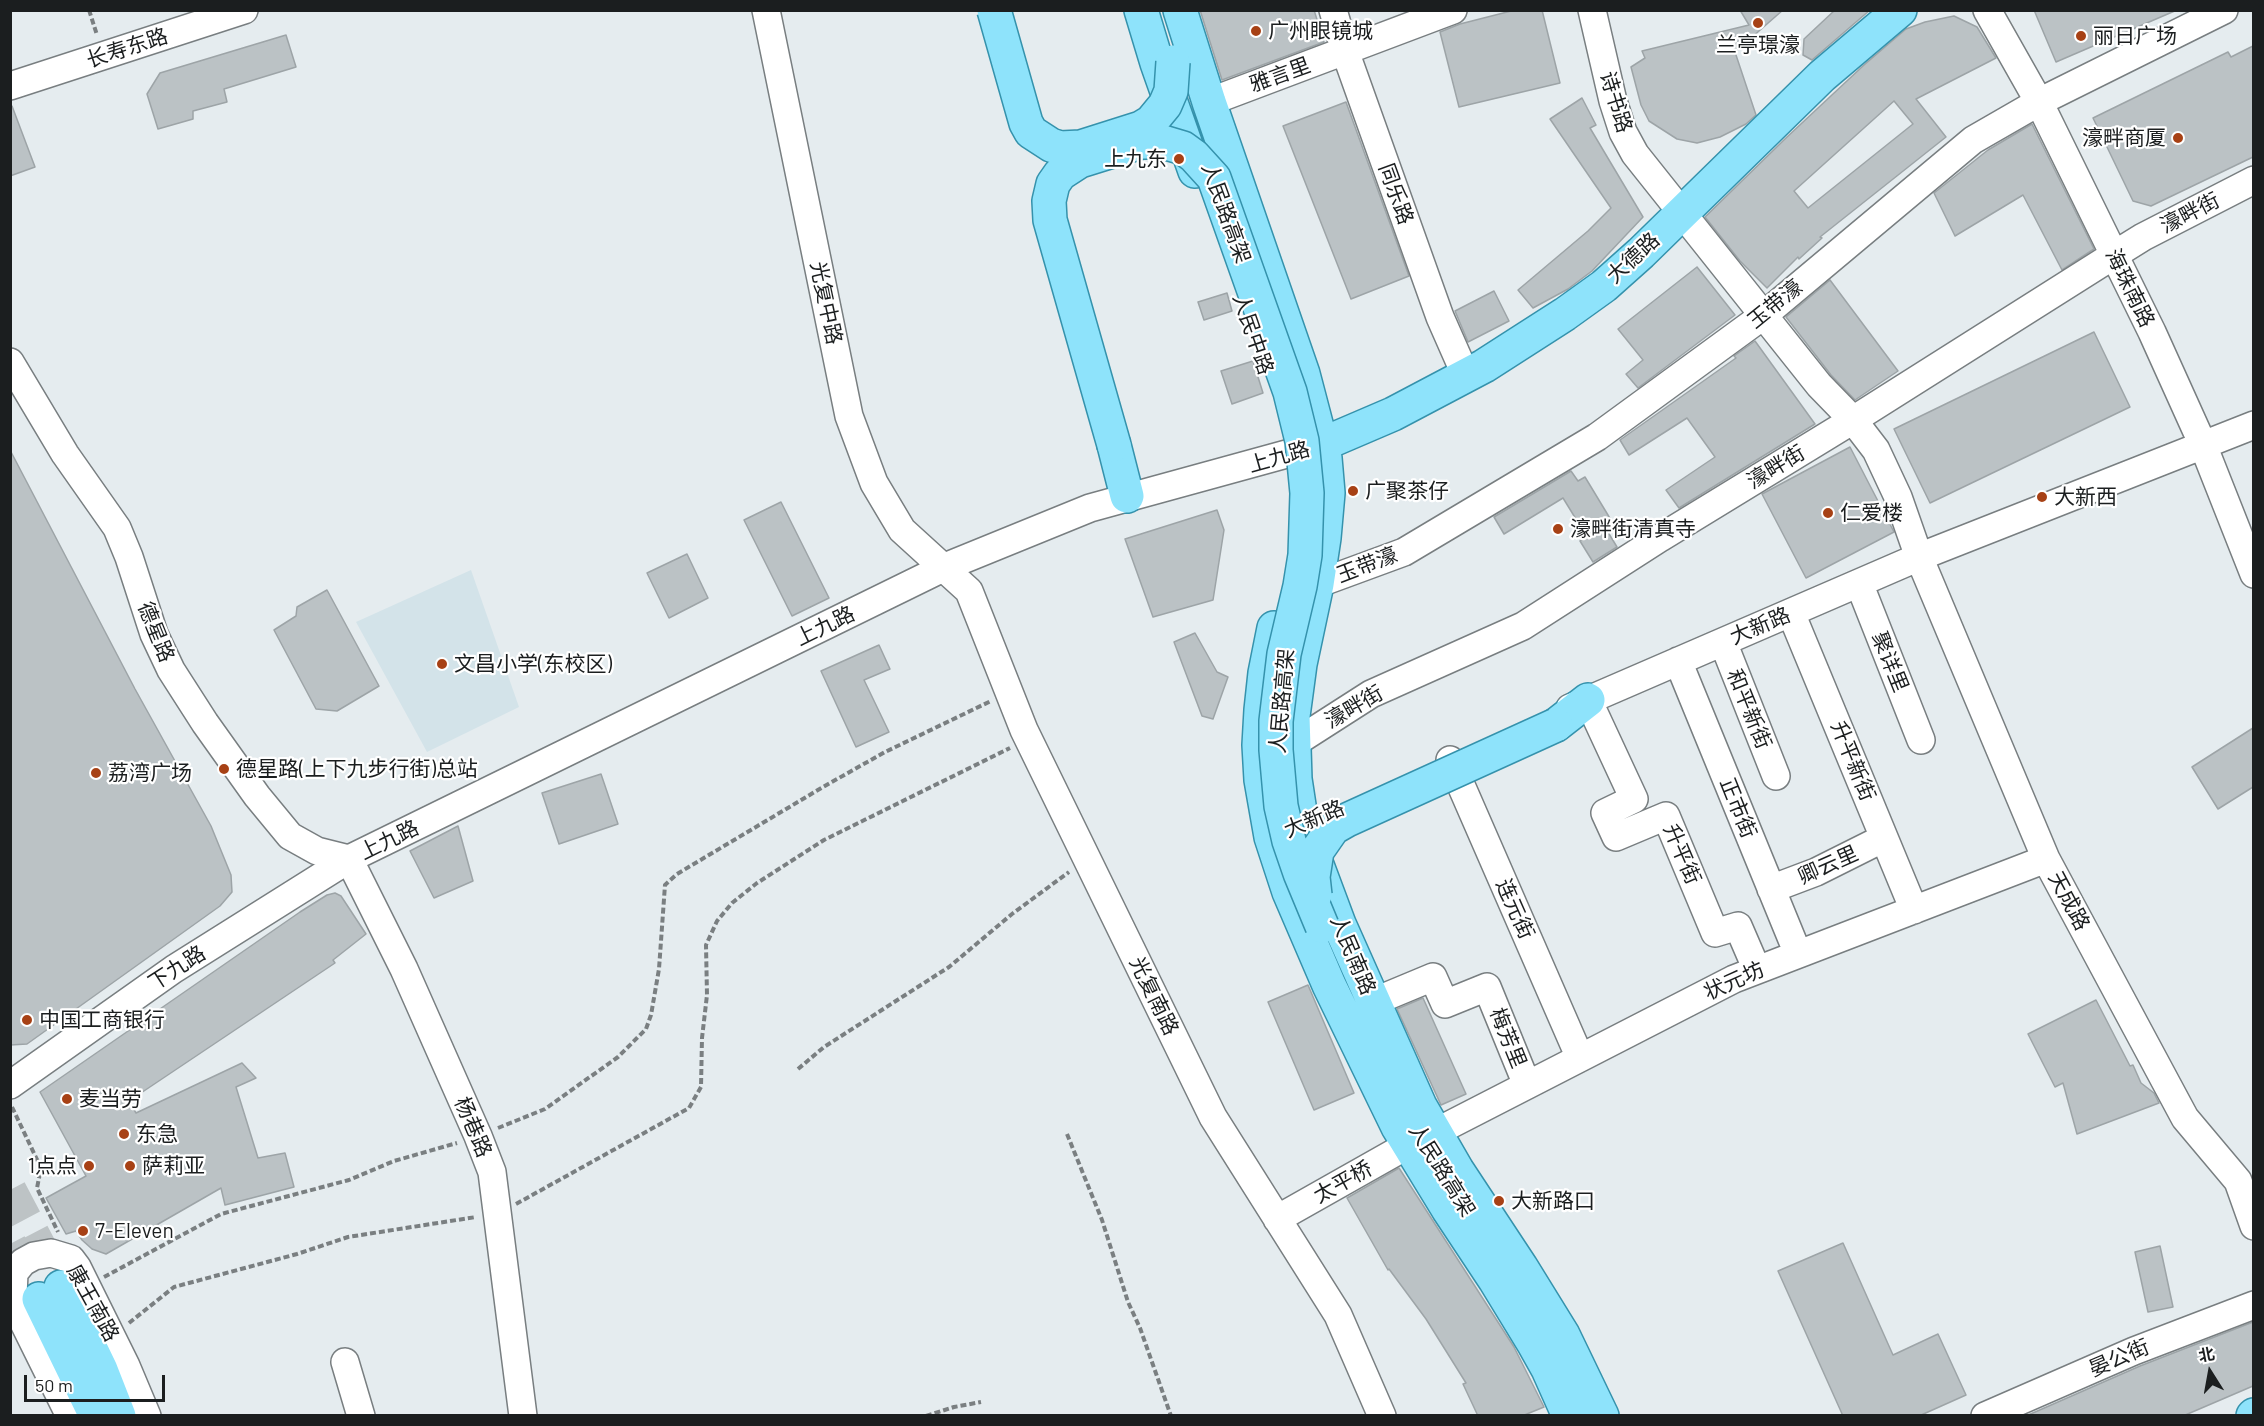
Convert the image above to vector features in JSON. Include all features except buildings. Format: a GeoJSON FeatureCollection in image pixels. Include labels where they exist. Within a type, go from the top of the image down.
{"type":"FeatureCollection","features":[{"type":"Feature","properties":{"kind":"main road"},"geometry":{"type":"LineString","coordinates":[[994,10],[1026,123],[1031,132],[1060,148],[1081,147],[1141,128],[1151,122],[1165,105],[1171,91],[1173,62]]}},
{"type":"Feature","properties":{"kind":"main road","name":"人民中路"},"geometry":{"type":"LineString","coordinates":[[1141,10],[1156,63],[1275,397],[1284,427],[1288,454]]}},
{"type":"Feature","properties":{"kind":"main road","name":"人民路高架"},"geometry":{"type":"LineString","coordinates":[[1158,10],[1173,62],[1290,392],[1302,441],[1307,493],[1305,555],[1284,654],[1276,721],[1281,806],[1289,841],[1322,926],[1409,1117],[1461,1203],[1538,1320],[1570,1378],[1586,1416]]}},
{"type":"Feature","properties":{"kind":"main road","name":"人民中路"},"geometry":{"type":"LineString","coordinates":[[1180,10],[1209,102],[1303,374],[1323,444]]}},
{"type":"Feature","properties":{"kind":"main road","name":"大德路"},"geometry":{"type":"LineString","coordinates":[[1323,444],[1393,414],[1466,376],[1527,339],[1604,286],[1641,253],[1822,76],[1900,10]]}},
{"type":"Feature","properties":{"kind":"main road"},"geometry":{"type":"LineString","coordinates":[[1127,496],[1050,220],[1049,201],[1053,184],[1060,174],[1080,161],[1151,141],[1183,148],[1203,164],[1214,178]]}},
{"type":"Feature","properties":{"kind":"main road","name":"人民南路"},"geometry":{"type":"LineString","coordinates":[[1323,444],[1329,493],[1317,584],[1300,664],[1293,716],[1295,779],[1302,825],[1325,889],[1405,1074],[1421,1139],[1534,1344],[1569,1416]]}},
{"type":"Feature","properties":{"kind":"main road","name":"人民南路"},"geometry":{"type":"LineString","coordinates":[[1288,454],[1293,514],[1291,545],[1265,673],[1260,721],[1261,780],[1271,837],[1279,865],[1300,919],[1374,1080],[1421,1139],[1563,1335],[1602,1416]]}},
{"type":"Feature","properties":{"kind":"main road"},"geometry":{"type":"LineString","coordinates":[[1322,926],[1313,865],[1317,850],[1333,828],[1556,725],[1588,700]]}},
{"type":"Feature","properties":{"kind":"main road"},"geometry":{"type":"LineString","coordinates":[[65,1283],[96,1416]]}},
{"type":"Feature","properties":{"kind":"main road","name":"康王南路"},"geometry":{"type":"LineString","coordinates":[[65,1283],[119,1416]]}},
{"type":"Feature","properties":{"kind":"street","name":"长寿东路"},"geometry":{"type":"LineString","coordinates":[[10,86],[244,10]]}},
{"type":"Feature","properties":{"kind":"street","name":"光复中路"},"geometry":{"type":"LineString","coordinates":[[766,10],[849,416],[874,483],[902,530],[945,567]]}},
{"type":"Feature","properties":{"kind":"street","name":"同乐路"},"geometry":{"type":"LineString","coordinates":[[1333,10],[1345,51],[1440,317],[1466,376]]}},
{"type":"Feature","properties":{"kind":"street","name":"雅言里"},"geometry":{"type":"LineString","coordinates":[[1209,102],[1453,10]]}},
{"type":"Feature","properties":{"kind":"street","name":"诗书路"},"geometry":{"type":"LineString","coordinates":[[1592,10],[1612,101],[1623,132],[1651,176],[1819,386],[1853,420]]}},
{"type":"Feature","properties":{"kind":"street","name":"海珠南路"},"geometry":{"type":"LineString","coordinates":[[1987,10],[2039,102],[2152,332],[2202,445],[2253,574]]}},
{"type":"Feature","properties":{"kind":"street","name":"玉带濠"},"geometry":{"type":"LineString","coordinates":[[1317,584],[1404,552],[1597,437],[1764,315],[1974,140],[2039,102],[2224,10]]}},
{"type":"Feature","properties":{"kind":"street","name":"濠畔街"},"geometry":{"type":"LineString","coordinates":[[1293,744],[1371,694],[1523,626],[1659,538],[1853,420],[2143,237],[2253,180]]}},
{"type":"Feature","properties":{"kind":"street","name":"德星路"},"geometry":{"type":"LineString","coordinates":[[10,362],[65,454],[117,528],[154,634],[171,670],[205,723],[257,796],[290,836],[316,851],[349,859]]}},
{"type":"Feature","properties":{"kind":"street","name":"天成路"},"geometry":{"type":"LineString","coordinates":[[1853,420],[1876,450],[1898,497],[1919,557],[2046,859],[2186,1118],[2246,1177],[2253,1226]]}},
{"type":"Feature","properties":{"kind":"street","name":"大新路"},"geometry":{"type":"LineString","coordinates":[[1271,837],[1919,557],[2253,425]]}},
{"type":"Feature","properties":{"kind":"street","name":"上九路"},"geometry":{"type":"LineString","coordinates":[[349,859],[945,567],[1090,508],[1323,444]]}},
{"type":"Feature","properties":{"kind":"street","name":"光复南路"},"geometry":{"type":"LineString","coordinates":[[945,567],[969,591],[1028,740],[1213,1117],[1338,1315],[1382,1416]]}},
{"type":"Feature","properties":{"kind":"street","name":"聚详里"},"geometry":{"type":"LineString","coordinates":[[1859,583],[1921,740]]}},
{"type":"Feature","properties":{"kind":"street","name":"升平新街"},"geometry":{"type":"LineString","coordinates":[[1791,612],[1914,910]]}},
{"type":"Feature","properties":{"kind":"street","name":"和平新街"},"geometry":{"type":"LineString","coordinates":[[1723,642],[1776,776]]}},
{"type":"Feature","properties":{"kind":"street","name":"正市街"},"geometry":{"type":"LineString","coordinates":[[1678,661],[1798,954]]}},
{"type":"Feature","properties":{"kind":"street","name":"升平街"},"geometry":{"type":"LineString","coordinates":[[1588,700],[1634,799],[1605,813],[1616,837],[1666,816],[1715,933],[1738,926],[1757,970]]}},
{"type":"Feature","properties":{"kind":"street","name":"连元街"},"geometry":{"type":"LineString","coordinates":[[1450,760],[1580,1058]]}},
{"type":"Feature","properties":{"kind":"street","name":"卿云里"},"geometry":{"type":"LineString","coordinates":[[1771,889],[1816,872],[1884,838]]}},
{"type":"Feature","properties":{"kind":"street","name":"下九路"},"geometry":{"type":"LineString","coordinates":[[10,1085],[174,969],[349,859]]}},
{"type":"Feature","properties":{"kind":"street","name":"杨巷路"},"geometry":{"type":"LineString","coordinates":[[349,859],[404,969],[492,1172],[523,1416]]}},
{"type":"Feature","properties":{"kind":"street","name":"状元坊"},"geometry":{"type":"LineString","coordinates":[[1421,1139],[1734,979],[2046,859]]}},
{"type":"Feature","properties":{"kind":"street","name":"梅芳里"},"geometry":{"type":"LineString","coordinates":[[1373,1002],[1433,977],[1444,1004],[1487,987],[1527,1085]]}},
{"type":"Feature","properties":{"kind":"street","name":"太平桥"},"geometry":{"type":"LineString","coordinates":[[1277,1219],[1421,1139]]}},
{"type":"Feature","properties":{"kind":"street","name":"康王南路"},"geometry":{"type":"LineString","coordinates":[[70,1416],[16,1307],[12,1287],[14,1273],[23,1262],[34,1256],[51,1253],[65,1283],[112,1336],[147,1416]]}},
{"type":"Feature","properties":{"kind":"street","name":"晏公街"},"geometry":{"type":"LineString","coordinates":[[1985,1416],[2134,1351],[2253,1305]]}},
{"type":"Feature","properties":{"kind":"street"},"geometry":{"type":"LineString","coordinates":[[345,1362],[361,1416]]}},
{"type":"Feature","properties":{"kind":"street"},"geometry":{"type":"LineString","coordinates":[[2243,1416],[2253,1408]]}},
{"type":"Feature","properties":{"kind":"path"},"geometry":{"type":"LineString","coordinates":[[10,1105],[41,1168],[37,1188],[65,1283],[221,1214],[349,1180],[394,1161],[478,1136],[545,1109],[618,1057],[646,1029],[651,1015],[659,969],[665,885],[677,874],[885,752],[1008,692]]}},
{"type":"Feature","properties":{"kind":"path"},"geometry":{"type":"LineString","coordinates":[[112,1336],[174,1287],[297,1254],[348,1237],[498,1214],[689,1108],[701,1087],[702,1038],[707,995],[706,945],[717,921],[732,903],[757,883],[824,840],[1028,740]]}},
{"type":"Feature","properties":{"kind":"path"},"geometry":{"type":"LineString","coordinates":[[798,1069],[824,1047],[949,967],[1012,915],[1086,859]]}},
{"type":"Feature","properties":{"kind":"path"},"geometry":{"type":"LineString","coordinates":[[1067,1134],[1102,1220],[1128,1302],[1140,1328],[1171,1416]]}},
{"type":"Feature","properties":{"kind":"path"},"geometry":{"type":"LineString","coordinates":[[926,1416],[954,1407],[981,1402]]}},
{"type":"Feature","properties":{"kind":"shaded area","name":"文昌小学(东校区)"},"geometry":{"type":"Polygon","coordinates":[[[471,570],[519,707],[427,752],[356,622],[471,570]]]}},
{"type":"Feature","properties":{"kind":"tunnel"},"geometry":{"type":"LineString","coordinates":[[10,1190],[61,1287]]}},
{"type":"Feature","properties":{"kind":"tunnel"},"geometry":{"type":"LineString","coordinates":[[10,1244],[39,1299]]}},
{"type":"Feature","properties":{"kind":"place","name":"兰亭璟濠"},"geometry":{"type":"Point","coordinates":[1758,23]}},
{"type":"Feature","properties":{"kind":"place","name":"广州眼镜城"},"geometry":{"type":"Point","coordinates":[1256,31]}},
{"type":"Feature","properties":{"kind":"place","name":"丽日广场"},"geometry":{"type":"Point","coordinates":[2081,36]}},
{"type":"Feature","properties":{"kind":"place","name":"濠畔商厦"},"geometry":{"type":"Point","coordinates":[2178,138]}},
{"type":"Feature","properties":{"kind":"place","name":"上九东"},"geometry":{"type":"Point","coordinates":[1179,159]}},
{"type":"Feature","properties":{"kind":"place","name":"广聚茶仔"},"geometry":{"type":"Point","coordinates":[1353,491]}},
{"type":"Feature","properties":{"kind":"place","name":"大新西"},"geometry":{"type":"Point","coordinates":[2042,497]}},
{"type":"Feature","properties":{"kind":"place","name":"仁爱楼"},"geometry":{"type":"Point","coordinates":[1828,513]}},
{"type":"Feature","properties":{"kind":"place","name":"濠畔街清真寺"},"geometry":{"type":"Point","coordinates":[1558,529]}},
{"type":"Feature","properties":{"kind":"place","name":"文昌小学(东校区)"},"geometry":{"type":"Point","coordinates":[442,664]}},
{"type":"Feature","properties":{"kind":"place","name":"德星路(上下九步行街)总站"},"geometry":{"type":"Point","coordinates":[224,769]}},
{"type":"Feature","properties":{"kind":"place","name":"荔湾广场"},"geometry":{"type":"Point","coordinates":[96,773]}},
{"type":"Feature","properties":{"kind":"place","name":"中国工商银行"},"geometry":{"type":"Point","coordinates":[27,1020]}},
{"type":"Feature","properties":{"kind":"place","name":"麦当劳"},"geometry":{"type":"Point","coordinates":[67,1099]}},
{"type":"Feature","properties":{"kind":"place","name":"东急"},"geometry":{"type":"Point","coordinates":[124,1134]}},
{"type":"Feature","properties":{"kind":"place","name":"1点点"},"geometry":{"type":"Point","coordinates":[89,1166]}},
{"type":"Feature","properties":{"kind":"place","name":"萨莉亚"},"geometry":{"type":"Point","coordinates":[130,1166]}},
{"type":"Feature","properties":{"kind":"place","name":"大新路口"},"geometry":{"type":"Point","coordinates":[1499,1201]}},
{"type":"Feature","properties":{"kind":"place","name":"7-Eleven"},"geometry":{"type":"Point","coordinates":[83,1231]}}]}
